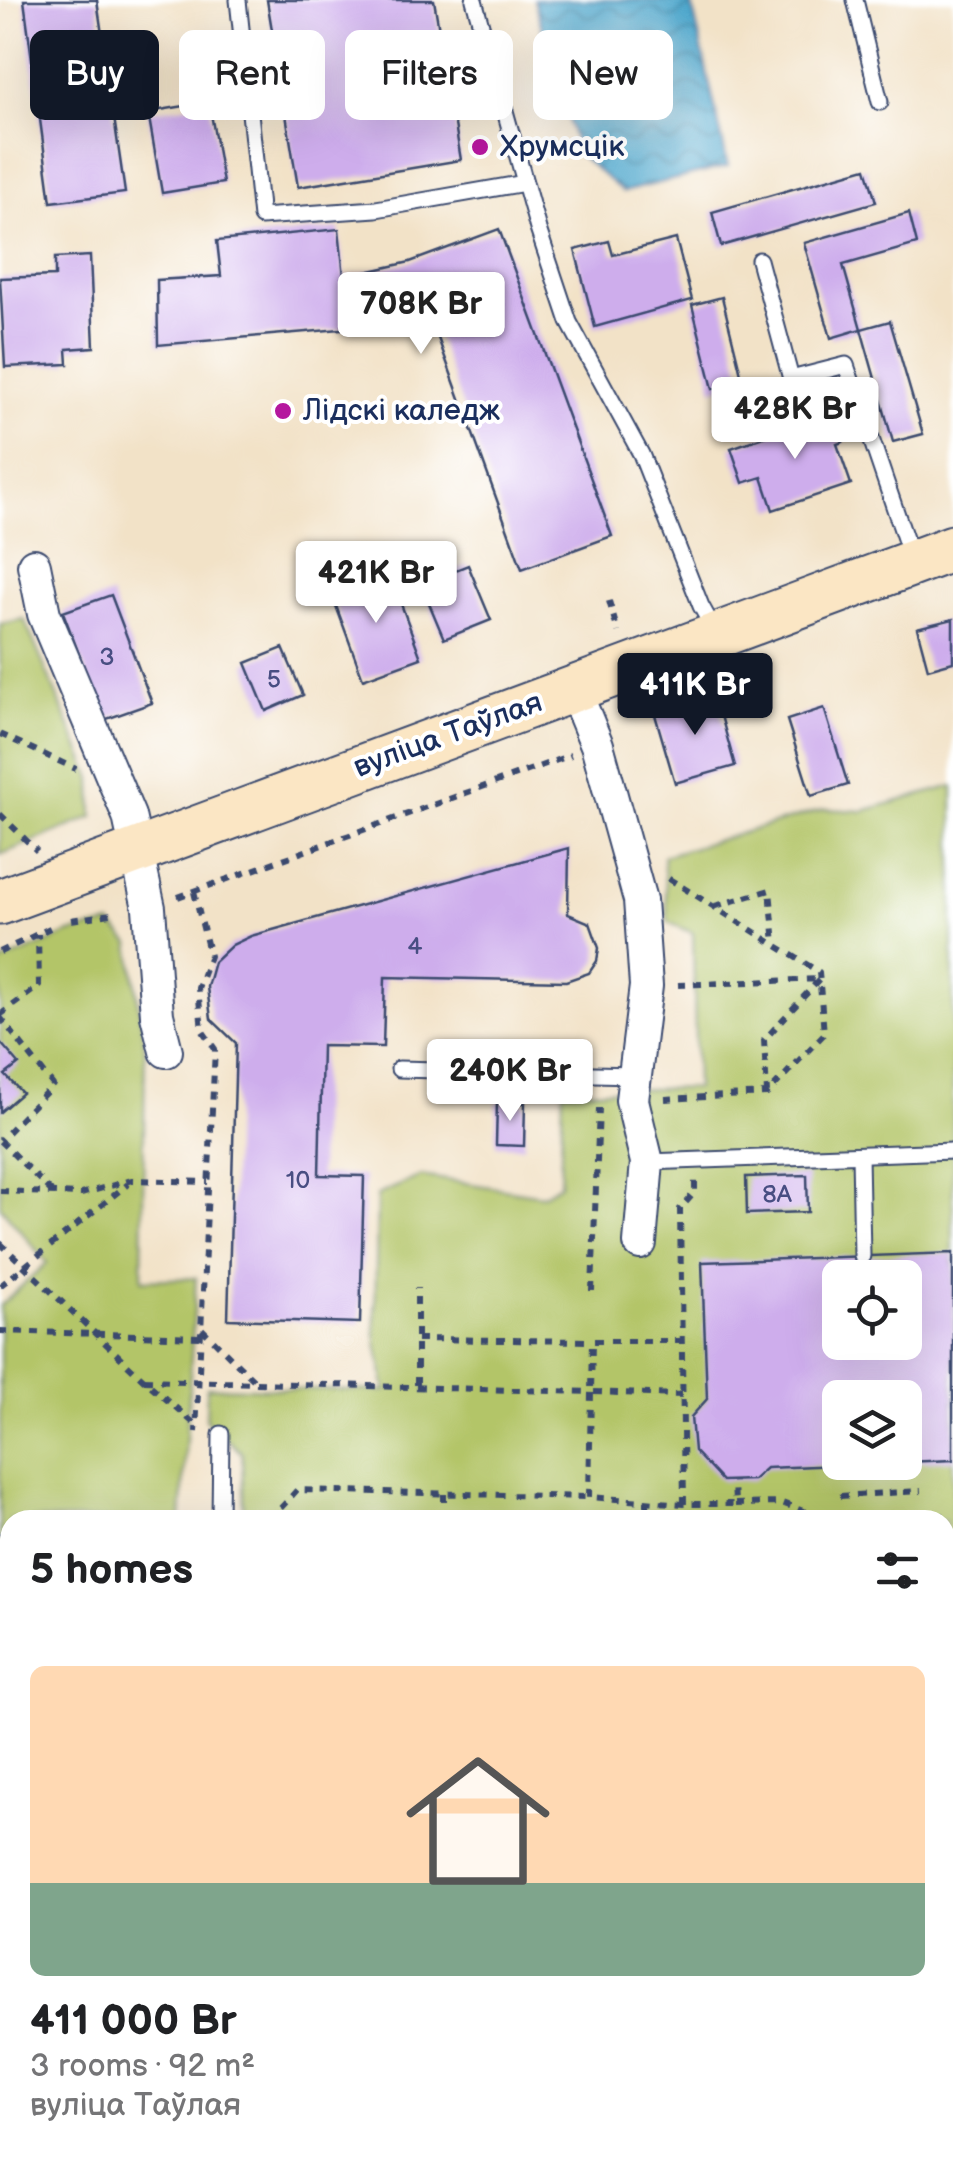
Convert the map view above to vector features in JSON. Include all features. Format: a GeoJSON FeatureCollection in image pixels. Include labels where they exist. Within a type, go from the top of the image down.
{"type":"FeatureCollection","features":[{"type":"Feature","properties":{"kind":"main road","name":"вуліца Таўлая"},"geometry":{"type":"LineString","coordinates":[[0,902],[933,555]]}},
{"type":"Feature","properties":{"kind":"street"},"geometry":{"type":"LineString","coordinates":[[34,565],[44,614],[129,816],[149,908],[157,1015],[166,1051]]}},
{"type":"Feature","properties":{"kind":"street"},"geometry":{"type":"LineString","coordinates":[[574,689],[597,745],[640,900],[646,986],[632,1088],[647,1162],[640,1243]]}},
{"type":"Feature","properties":{"kind":"lane"},"geometry":{"type":"LineString","coordinates":[[238,0],[261,217],[376,210],[525,183]]}},
{"type":"Feature","properties":{"kind":"lane"},"geometry":{"type":"LineString","coordinates":[[474,0],[525,183],[570,322],[641,454],[700,606],[718,636]]}},
{"type":"Feature","properties":{"kind":"lane"},"geometry":{"type":"LineString","coordinates":[[855,0],[880,102]]}},
{"type":"Feature","properties":{"kind":"lane"},"geometry":{"type":"LineString","coordinates":[[759,260],[791,379],[846,365],[933,555]]}},
{"type":"Feature","properties":{"kind":"lane"},"geometry":{"type":"LineString","coordinates":[[399,1069],[600,1075],[632,1088]]}},
{"type":"Feature","properties":{"kind":"lane"},"geometry":{"type":"LineString","coordinates":[[647,1162],[953,1151]]}},
{"type":"Feature","properties":{"kind":"lane"},"geometry":{"type":"LineString","coordinates":[[860,1154],[862,1256]]}},
{"type":"Feature","properties":{"kind":"lane"},"geometry":{"type":"LineString","coordinates":[[220,1510],[222,1434]]}},
{"type":"Feature","properties":{"kind":"path"},"geometry":{"type":"LineString","coordinates":[[0,734],[118,788]]}},
{"type":"Feature","properties":{"kind":"path"},"geometry":{"type":"LineString","coordinates":[[68,920],[149,908],[597,745]]}},
{"type":"Feature","properties":{"kind":"path"},"geometry":{"type":"LineString","coordinates":[[0,814],[37,851]]}},
{"type":"Feature","properties":{"kind":"path"},"geometry":{"type":"LineString","coordinates":[[627,852],[819,972],[824,1034],[767,1094],[632,1088]]}},
{"type":"Feature","properties":{"kind":"path"},"geometry":{"type":"LineString","coordinates":[[714,907],[770,890],[776,945]]}},
{"type":"Feature","properties":{"kind":"path"},"geometry":{"type":"LineString","coordinates":[[194,892],[210,956],[198,988],[202,1030],[214,1049],[195,1444]]}},
{"type":"Feature","properties":{"kind":"path"},"geometry":{"type":"LineString","coordinates":[[0,952],[53,927]]}},
{"type":"Feature","properties":{"kind":"path"},"geometry":{"type":"LineString","coordinates":[[38,934],[39,986],[0,1016],[53,1085],[0,1140],[53,1193]]}},
{"type":"Feature","properties":{"kind":"path"},"geometry":{"type":"LineString","coordinates":[[646,986],[820,979]]}},
{"type":"Feature","properties":{"kind":"path"},"geometry":{"type":"LineString","coordinates":[[767,1094],[764,1040],[820,979]]}},
{"type":"Feature","properties":{"kind":"path"},"geometry":{"type":"LineString","coordinates":[[592,1291],[600,1075]]}},
{"type":"Feature","properties":{"kind":"path"},"geometry":{"type":"LineString","coordinates":[[684,1504],[680,1209],[695,1192],[695,1161]]}},
{"type":"Feature","properties":{"kind":"path"},"geometry":{"type":"LineString","coordinates":[[0,1191],[81,1194],[132,1180],[208,1182]]}},
{"type":"Feature","properties":{"kind":"path"},"geometry":{"type":"LineString","coordinates":[[0,1286],[132,1180]]}},
{"type":"Feature","properties":{"kind":"path"},"geometry":{"type":"LineString","coordinates":[[0,1244],[196,1425]]}},
{"type":"Feature","properties":{"kind":"path"},"geometry":{"type":"LineString","coordinates":[[416,1386],[417,1288]]}},
{"type":"Feature","properties":{"kind":"path"},"geometry":{"type":"LineString","coordinates":[[0,1331],[202,1333],[258,1384]]}},
{"type":"Feature","properties":{"kind":"path"},"geometry":{"type":"LineString","coordinates":[[416,1340],[682,1341]]}},
{"type":"Feature","properties":{"kind":"path"},"geometry":{"type":"LineString","coordinates":[[589,1497],[592,1341]]}},
{"type":"Feature","properties":{"kind":"path"},"geometry":{"type":"LineString","coordinates":[[144,1380],[682,1395]]}},
{"type":"Feature","properties":{"kind":"path"},"geometry":{"type":"LineString","coordinates":[[734,1481],[735,1504]]}},
{"type":"Feature","properties":{"kind":"path"},"geometry":{"type":"LineString","coordinates":[[279,1510],[297,1490],[589,1497],[684,1504],[782,1502],[801,1510]]}},
{"type":"Feature","properties":{"kind":"path"},"geometry":{"type":"LineString","coordinates":[[840,1496],[921,1491]]}},
{"type":"Feature","properties":{"kind":"path"},"geometry":{"type":"LineString","coordinates":[[444,1494],[444,1510]]}},
{"type":"Feature","properties":{"kind":"path"},"geometry":{"type":"LineString","coordinates":[[647,1502],[647,1510]]}},
{"type":"Feature","properties":{"kind":"green space"},"geometry":{"type":"Polygon","coordinates":[[[24,619],[92,778],[93,817],[0,855],[0,624],[24,619]]]}},
{"type":"Feature","properties":{"kind":"green space"},"geometry":{"type":"Polygon","coordinates":[[[953,786],[953,1510],[244,1510],[242,1453],[206,1420],[207,1387],[386,1391],[375,1334],[377,1195],[421,1176],[542,1195],[560,1184],[563,1091],[696,1088],[693,933],[668,922],[663,856],[825,809],[863,811],[953,786]]]}},
{"type":"Feature","properties":{"kind":"green space"},"geometry":{"type":"Polygon","coordinates":[[[111,924],[130,943],[145,1051],[142,1280],[196,1278],[182,1510],[0,1510],[0,1306],[47,1263],[0,1206],[0,963],[70,933],[111,924]]]}},
{"type":"Feature","properties":{"kind":"water"},"geometry":{"type":"Polygon","coordinates":[[[534,0],[691,0],[728,166],[623,192],[578,154],[568,120],[673,120],[673,30],[543,30],[534,0]]]}},
{"type":"Feature","properties":{"kind":"building"},"geometry":{"type":"Polygon","coordinates":[[[24,0],[97,0],[101,30],[30,30],[30,45],[24,0]]]}},
{"type":"Feature","properties":{"kind":"building"},"geometry":{"type":"Polygon","coordinates":[[[267,0],[434,0],[439,30],[345,30],[345,120],[454,120],[461,160],[298,187],[287,120],[325,120],[325,30],[272,30],[267,0]]]}},
{"type":"Feature","properties":{"kind":"building"},"geometry":{"type":"Polygon","coordinates":[[[179,107],[179,120],[212,120],[223,183],[162,193],[149,120],[159,120],[159,110],[179,107]]]}},
{"type":"Feature","properties":{"kind":"building"},"geometry":{"type":"Polygon","coordinates":[[[40,120],[114,120],[125,193],[51,202],[40,120]]]}},
{"type":"Feature","properties":{"kind":"building"},"geometry":{"type":"Polygon","coordinates":[[[866,168],[876,202],[721,246],[712,212],[866,168]]]}},
{"type":"Feature","properties":{"kind":"building"},"geometry":{"type":"Polygon","coordinates":[[[909,213],[917,244],[843,265],[861,329],[831,338],[804,243],[909,213]]]}},
{"type":"Feature","properties":{"kind":"building"},"geometry":{"type":"Polygon","coordinates":[[[339,229],[344,277],[410,262],[499,229],[612,536],[522,569],[430,316],[364,327],[158,345],[157,280],[221,276],[217,241],[339,229]]]}},
{"type":"Feature","properties":{"kind":"building"},"geometry":{"type":"Polygon","coordinates":[[[676,239],[692,300],[595,327],[575,250],[609,241],[613,255],[676,239]]]}},
{"type":"Feature","properties":{"kind":"building"},"geometry":{"type":"Polygon","coordinates":[[[90,256],[94,347],[67,349],[68,364],[5,367],[0,278],[55,276],[55,258],[90,256]]]}},
{"type":"Feature","properties":{"kind":"building"},"geometry":{"type":"Polygon","coordinates":[[[722,297],[743,382],[713,389],[692,305],[722,297]]]}},
{"type":"Feature","properties":{"kind":"building"},"geometry":{"type":"Polygon","coordinates":[[[890,321],[923,434],[893,442],[861,329],[890,321]]]}},
{"type":"Feature","properties":{"kind":"building"},"geometry":{"type":"Polygon","coordinates":[[[833,413],[843,442],[837,444],[851,484],[773,510],[762,477],[743,483],[731,448],[833,413]]]}},
{"type":"Feature","properties":{"kind":"building"},"geometry":{"type":"Polygon","coordinates":[[[468,565],[491,620],[444,639],[421,584],[468,565]]]}},
{"type":"Feature","properties":{"kind":"building"},"geometry":{"type":"Polygon","coordinates":[[[390,574],[421,658],[363,679],[332,595],[390,574]]]}},
{"type":"Feature","properties":{"kind":"building"},"geometry":{"type":"Polygon","coordinates":[[[111,595],[152,703],[104,720],[63,612],[111,595]]]}},
{"type":"Feature","properties":{"kind":"building"},"geometry":{"type":"Polygon","coordinates":[[[953,619],[953,662],[928,669],[917,628],[953,619]]]}},
{"type":"Feature","properties":{"kind":"building"},"geometry":{"type":"Polygon","coordinates":[[[283,648],[303,695],[266,711],[246,663],[283,648]]]}},
{"type":"Feature","properties":{"kind":"building"},"geometry":{"type":"Polygon","coordinates":[[[715,694],[735,766],[675,783],[654,711],[715,694]]]}},
{"type":"Feature","properties":{"kind":"building"},"geometry":{"type":"Polygon","coordinates":[[[824,708],[848,785],[811,796],[787,720],[824,708]]]}},
{"type":"Feature","properties":{"kind":"building"},"geometry":{"type":"Polygon","coordinates":[[[569,848],[568,914],[590,923],[599,948],[589,973],[566,981],[385,977],[383,1047],[322,1046],[319,1175],[364,1176],[360,1323],[228,1319],[236,1043],[211,1019],[207,987],[214,962],[232,945],[251,936],[569,848]]]}},
{"type":"Feature","properties":{"kind":"building"},"geometry":{"type":"Polygon","coordinates":[[[0,1042],[19,1064],[5,1075],[22,1093],[0,1112],[0,1042]]]}},
{"type":"Feature","properties":{"kind":"building"},"geometry":{"type":"Polygon","coordinates":[[[497,1102],[525,1103],[524,1146],[496,1145],[497,1102]]]}},
{"type":"Feature","properties":{"kind":"building"},"geometry":{"type":"Polygon","coordinates":[[[807,1175],[808,1212],[747,1214],[746,1177],[807,1175]]]}},
{"type":"Feature","properties":{"kind":"building"},"geometry":{"type":"Polygon","coordinates":[[[953,1253],[953,1460],[922,1461],[922,1380],[822,1380],[822,1466],[766,1468],[753,1480],[722,1481],[694,1451],[691,1417],[707,1399],[702,1262],[953,1253]]]}},
{"type":"Feature","properties":{"kind":"place","name":"Хрумсцік"},"geometry":{"type":"Point","coordinates":[480,147]}},
{"type":"Feature","properties":{"kind":"place","name":"Лідскі каледж"},"geometry":{"type":"Point","coordinates":[283,411]}}]}
